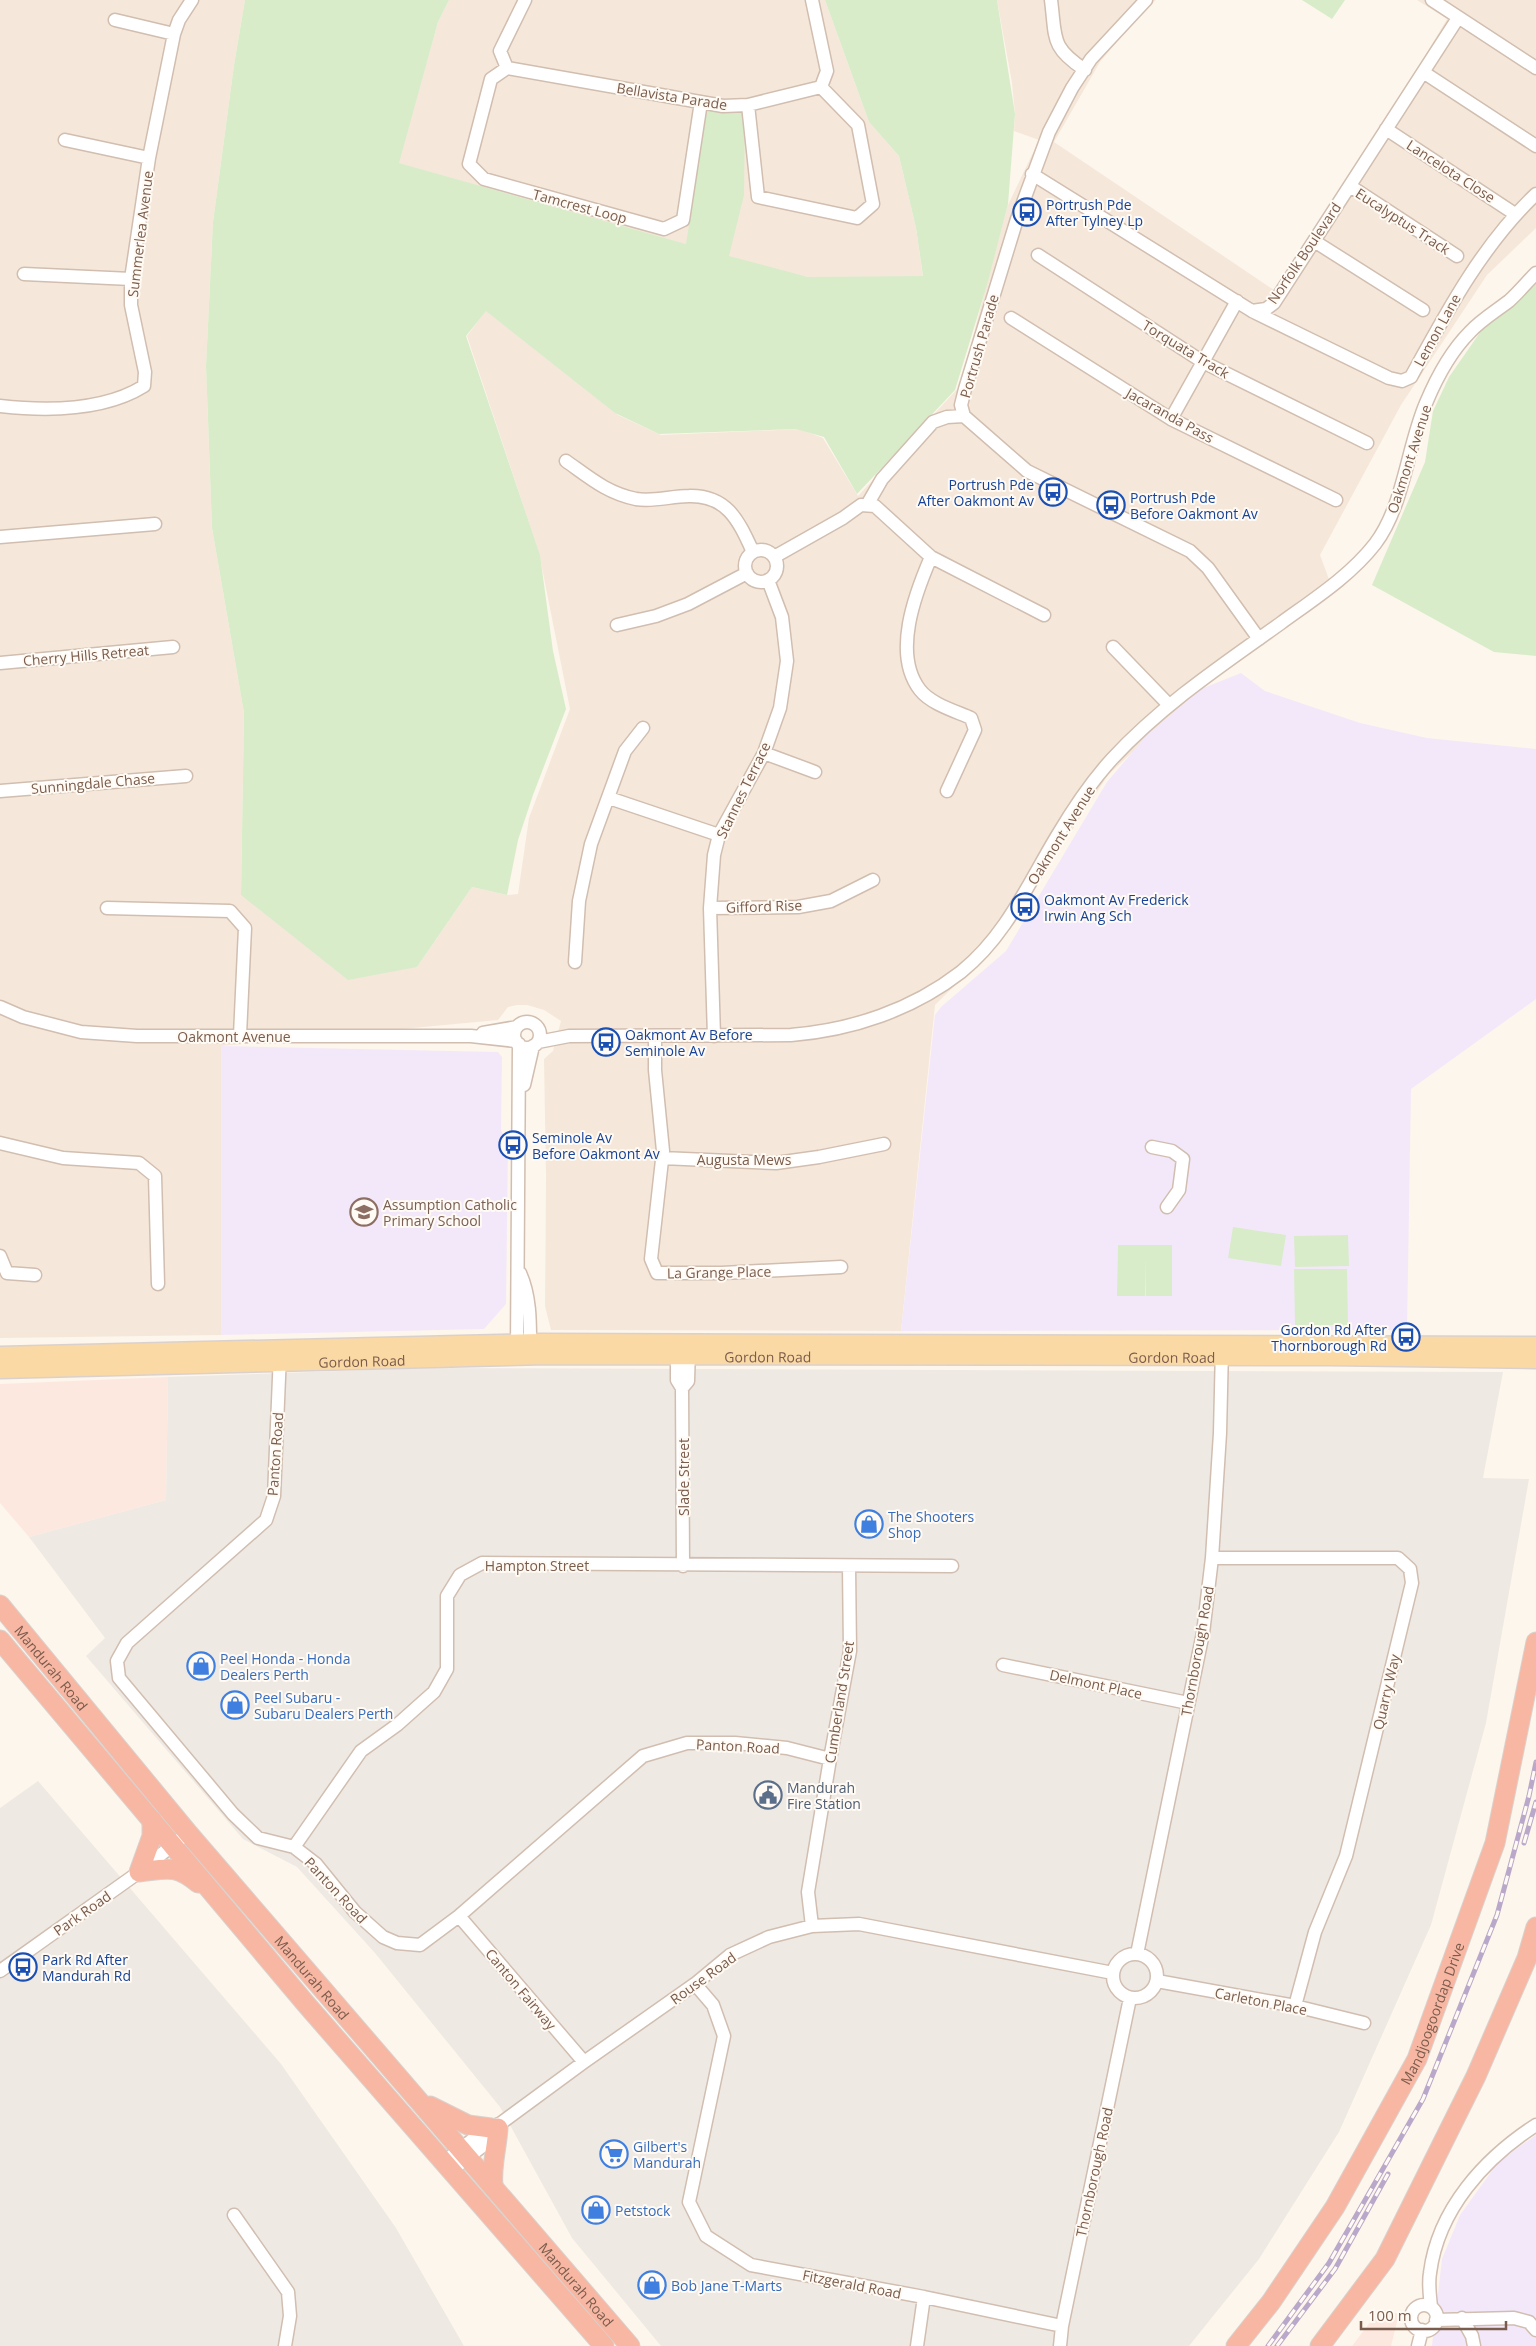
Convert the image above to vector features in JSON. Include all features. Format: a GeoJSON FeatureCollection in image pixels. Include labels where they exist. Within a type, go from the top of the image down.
{"type":"FeatureCollection","features":[{"type":"Feature","properties":{"kind":"highway","name":"Mandurah Road"},"geometry":{"type":"LineString","coordinates":[[0,1605],[191,1836],[630,2346]]}},
{"type":"Feature","properties":{"kind":"highway","name":"Mandurah Road"},"geometry":{"type":"LineString","coordinates":[[0,1640],[306,2004],[604,2346]]}},
{"type":"Feature","properties":{"kind":"highway","name":"Mandjoogoordap Drive"},"geometry":{"type":"LineString","coordinates":[[1236,2346],[1271,2302],[1335,2206],[1417,2059],[1494,1843],[1536,1642]]}},
{"type":"Feature","properties":{"kind":"highway"},"geometry":{"type":"LineString","coordinates":[[152,1820],[152,1836],[139,1872],[174,1868],[186,1873],[222,1903]]}},
{"type":"Feature","properties":{"kind":"highway"},"geometry":{"type":"LineString","coordinates":[[1320,2346],[1385,2259],[1476,2076],[1527,1958],[1536,1928]]}},
{"type":"Feature","properties":{"kind":"highway"},"geometry":{"type":"LineString","coordinates":[[418,2099],[468,2126],[497,2126],[498,2143],[493,2160],[492,2186]]}},
{"type":"Feature","properties":{"kind":"main road","name":"Gordon Road"},"geometry":{"type":"LineString","coordinates":[[0,1370],[19,1362],[280,1354],[524,1350],[1509,1352],[1536,1345]]}},
{"type":"Feature","properties":{"kind":"main road","name":"Gordon Road"},"geometry":{"type":"LineString","coordinates":[[1509,1352],[1536,1360]]}},
{"type":"Feature","properties":{"kind":"main road","name":"Gordon Road"},"geometry":{"type":"LineString","coordinates":[[0,1355],[19,1362]]}},
{"type":"Feature","properties":{"kind":"street","name":"Summerlea Avenue"},"geometry":{"type":"LineString","coordinates":[[0,406],[42,407],[97,403],[129,395],[144,386],[145,372],[131,305],[131,280],[149,158],[174,34],[179,20],[192,0]]}},
{"type":"Feature","properties":{"kind":"street"},"geometry":{"type":"LineString","coordinates":[[507,68],[500,51],[525,0]]}},
{"type":"Feature","properties":{"kind":"street"},"geometry":{"type":"LineString","coordinates":[[748,105],[758,197],[857,218],[872,204],[858,125],[821,87],[828,71],[812,0]]}},
{"type":"Feature","properties":{"kind":"street"},"geometry":{"type":"LineString","coordinates":[[1051,0],[1059,49],[1066,57],[1085,70]]}},
{"type":"Feature","properties":{"kind":"street","name":"Portrush Parade"},"geometry":{"type":"LineString","coordinates":[[1146,0],[1108,39],[1085,70],[1048,132],[1032,174],[965,389],[962,405],[964,416],[1027,472],[1190,551],[1208,568],[1259,639]]}},
{"type":"Feature","properties":{"kind":"street"},"geometry":{"type":"LineString","coordinates":[[1432,0],[1536,68]]}},
{"type":"Feature","properties":{"kind":"street","name":"Norfolk Boulevard"},"geometry":{"type":"LineString","coordinates":[[1032,174],[1252,311],[1261,311],[1274,303],[1458,18]]}},
{"type":"Feature","properties":{"kind":"street"},"geometry":{"type":"LineString","coordinates":[[115,20],[174,34]]}},
{"type":"Feature","properties":{"kind":"street","name":"Bellavista Parade"},"geometry":{"type":"LineString","coordinates":[[507,68],[723,106],[748,105],[821,87]]}},
{"type":"Feature","properties":{"kind":"street","name":"Tamcrest Loop"},"geometry":{"type":"LineString","coordinates":[[507,68],[491,79],[469,164],[484,179],[664,228],[683,220],[701,102]]}},
{"type":"Feature","properties":{"kind":"street"},"geometry":{"type":"LineString","coordinates":[[1423,72],[1536,146]]}},
{"type":"Feature","properties":{"kind":"street","name":"Lancelota Close"},"geometry":{"type":"LineString","coordinates":[[1386,129],[1515,214]]}},
{"type":"Feature","properties":{"kind":"street"},"geometry":{"type":"LineString","coordinates":[[65,140],[149,158]]}},
{"type":"Feature","properties":{"kind":"street","name":"Eucalyptus Track"},"geometry":{"type":"LineString","coordinates":[[1350,186],[1457,256]]}},
{"type":"Feature","properties":{"kind":"street","name":"Lemon Lane"},"geometry":{"type":"LineString","coordinates":[[1252,311],[1389,378],[1402,381],[1411,377],[1457,294],[1515,214],[1536,194]]}},
{"type":"Feature","properties":{"kind":"street"},"geometry":{"type":"LineString","coordinates":[[1314,241],[1423,310]]}},
{"type":"Feature","properties":{"kind":"street","name":"Torquata Track"},"geometry":{"type":"LineString","coordinates":[[1038,255],[1203,362],[1367,443]]}},
{"type":"Feature","properties":{"kind":"street","name":"Oakmont Avenue"},"geometry":{"type":"LineString","coordinates":[[536,1044],[569,1036],[791,1035],[850,1026],[898,1009],[949,981],[971,963],[1003,928],[1072,812],[1111,760],[1169,705],[1345,574],[1379,539],[1395,503],[1423,408],[1450,358],[1470,332],[1511,299],[1536,272]]}},
{"type":"Feature","properties":{"kind":"street"},"geometry":{"type":"LineString","coordinates":[[24,274],[131,280]]}},
{"type":"Feature","properties":{"kind":"street"},"geometry":{"type":"LineString","coordinates":[[1171,419],[1237,301]]}},
{"type":"Feature","properties":{"kind":"street","name":"Jacaranda Pass"},"geometry":{"type":"LineString","coordinates":[[1011,318],[1171,419],[1336,500]]}},
{"type":"Feature","properties":{"kind":"street"},"geometry":{"type":"LineString","coordinates":[[867,505],[882,479],[933,422],[947,417],[964,416]]}},
{"type":"Feature","properties":{"kind":"street"},"geometry":{"type":"LineString","coordinates":[[566,461],[608,491],[637,499],[664,500],[690,496],[711,499],[727,507],[737,519],[753,552]]}},
{"type":"Feature","properties":{"kind":"street"},"geometry":{"type":"LineString","coordinates":[[774,557],[843,518],[861,505],[875,506],[931,557],[1044,615]]}},
{"type":"Feature","properties":{"kind":"street"},"geometry":{"type":"LineString","coordinates":[[0,537],[155,524]]}},
{"type":"Feature","properties":{"kind":"street"},"geometry":{"type":"LineString","coordinates":[[765,550],[774,557],[776,570],[768,580],[755,580],[747,573],[746,560],[753,552],[765,550]]}},
{"type":"Feature","properties":{"kind":"street"},"geometry":{"type":"LineString","coordinates":[[931,557],[918,588],[910,615],[908,649],[910,674],[921,692],[942,706],[971,718],[975,730],[947,791]]}},
{"type":"Feature","properties":{"kind":"street"},"geometry":{"type":"LineString","coordinates":[[617,626],[656,616],[688,604],[747,573]]}},
{"type":"Feature","properties":{"kind":"street","name":"Stannes Terrace"},"geometry":{"type":"LineString","coordinates":[[714,1036],[710,908],[714,855],[719,835],[764,753],[780,708],[787,661],[782,617],[768,580]]}},
{"type":"Feature","properties":{"kind":"street","name":"Cherry Hills Retreat"},"geometry":{"type":"LineString","coordinates":[[0,663],[173,647]]}},
{"type":"Feature","properties":{"kind":"street"},"geometry":{"type":"LineString","coordinates":[[1113,647],[1169,705]]}},
{"type":"Feature","properties":{"kind":"street"},"geometry":{"type":"LineString","coordinates":[[575,962],[578,901],[591,844],[625,752],[643,728]]}},
{"type":"Feature","properties":{"kind":"street"},"geometry":{"type":"LineString","coordinates":[[764,753],[814,772]]}},
{"type":"Feature","properties":{"kind":"street","name":"Sunningdale Chase"},"geometry":{"type":"LineString","coordinates":[[0,791],[186,776]]}},
{"type":"Feature","properties":{"kind":"street"},"geometry":{"type":"LineString","coordinates":[[609,798],[719,835]]}},
{"type":"Feature","properties":{"kind":"street","name":"Gifford Rise"},"geometry":{"type":"LineString","coordinates":[[710,908],[798,907],[831,901],[873,880]]}},
{"type":"Feature","properties":{"kind":"street"},"geometry":{"type":"LineString","coordinates":[[107,908],[230,911],[245,928],[240,1035]]}},
{"type":"Feature","properties":{"kind":"street","name":"Oakmont Avenue"},"geometry":{"type":"LineString","coordinates":[[0,1007],[23,1017],[81,1032],[137,1036],[471,1036],[518,1043]]}},
{"type":"Feature","properties":{"kind":"street"},"geometry":{"type":"LineString","coordinates":[[518,1099],[540,1035],[536,1025],[528,1022],[517,1027],[514,1034],[518,1043],[518,1099],[519,1270],[524,1350]]}},
{"type":"Feature","properties":{"kind":"street","name":"Oakmont Avenue"},"geometry":{"type":"LineString","coordinates":[[536,1025],[569,1036]]}},
{"type":"Feature","properties":{"kind":"street","name":"Oakmont Avenue"},"geometry":{"type":"LineString","coordinates":[[471,1036],[517,1027]]}},
{"type":"Feature","properties":{"kind":"street","name":"La Grange Place"},"geometry":{"type":"LineString","coordinates":[[655,1036],[655,1070],[663,1151],[652,1259],[657,1273],[722,1273],[841,1267]]}},
{"type":"Feature","properties":{"kind":"street"},"geometry":{"type":"LineString","coordinates":[[518,1043],[526,1047],[536,1044]]}},
{"type":"Feature","properties":{"kind":"street"},"geometry":{"type":"LineString","coordinates":[[0,1143],[63,1158],[139,1163],[155,1176],[158,1284]]}},
{"type":"Feature","properties":{"kind":"street","name":"Augusta Mews"},"geometry":{"type":"LineString","coordinates":[[662,1158],[776,1163],[884,1144]]}},
{"type":"Feature","properties":{"kind":"street"},"geometry":{"type":"LineString","coordinates":[[1152,1147],[1172,1151],[1183,1160],[1179,1190],[1167,1208]]}},
{"type":"Feature","properties":{"kind":"street"},"geometry":{"type":"LineString","coordinates":[[0,1256],[7,1273],[35,1275]]}},
{"type":"Feature","properties":{"kind":"street","name":"Slade Street"},"geometry":{"type":"LineString","coordinates":[[683,1350],[688,1381],[682,1388],[683,1566]]}},
{"type":"Feature","properties":{"kind":"street","name":"Thornborough Road"},"geometry":{"type":"LineString","coordinates":[[1137,1954],[1203,1633],[1212,1558],[1220,1433],[1222,1350]]}},
{"type":"Feature","properties":{"kind":"street","name":"Panton Road"},"geometry":{"type":"LineString","coordinates":[[280,1354],[274,1496],[266,1520],[127,1643],[117,1661],[119,1678],[233,1814],[258,1838],[294,1847],[316,1864],[355,1912],[383,1937],[397,1943],[420,1945],[459,1916],[643,1756],[687,1743],[735,1743],[786,1748],[830,1759]]}},
{"type":"Feature","properties":{"kind":"street","name":"Quarry Way"},"geometry":{"type":"LineString","coordinates":[[1212,1558],[1398,1558],[1410,1569],[1412,1583],[1346,1856],[1314,1932],[1295,2006]]}},
{"type":"Feature","properties":{"kind":"street","name":"Hampton Street"},"geometry":{"type":"LineString","coordinates":[[294,1847],[361,1751],[397,1725],[434,1692],[447,1669],[447,1596],[460,1575],[482,1563],[683,1566],[952,1566]]}},
{"type":"Feature","properties":{"kind":"street","name":"Cumberland Street"},"geometry":{"type":"LineString","coordinates":[[812,1926],[808,1892],[850,1651],[849,1566]]}},
{"type":"Feature","properties":{"kind":"street","name":"Delmont Place"},"geometry":{"type":"LineString","coordinates":[[1003,1665],[1188,1703]]}},
{"type":"Feature","properties":{"kind":"street","name":"Park Road"},"geometry":{"type":"LineString","coordinates":[[0,1971],[139,1872],[176,1849],[191,1836]]}},
{"type":"Feature","properties":{"kind":"street","name":"Canton Fairway"},"geometry":{"type":"LineString","coordinates":[[459,1916],[584,2062]]}},
{"type":"Feature","properties":{"kind":"street","name":"Rouse Road"},"geometry":{"type":"LineString","coordinates":[[448,2166],[497,2126],[695,1984],[730,1955],[769,1938],[812,1926],[859,1924],[1113,1973]]}},
{"type":"Feature","properties":{"kind":"street"},"geometry":{"type":"LineString","coordinates":[[1137,1954],[1146,1957],[1153,1963],[1157,1972],[1157,1981],[1147,1995],[1139,1998],[1130,1998],[1117,1989],[1113,1973],[1117,1963],[1126,1956],[1137,1954]]}},
{"type":"Feature","properties":{"kind":"street","name":"Carleton Place"},"geometry":{"type":"LineString","coordinates":[[1157,1981],[1295,2006],[1364,2023]]}},
{"type":"Feature","properties":{"kind":"street","name":"Fitzgerald Road"},"geometry":{"type":"LineString","coordinates":[[695,1984],[714,2005],[724,2036],[689,2202],[706,2236],[751,2265],[924,2297],[1062,2326]]}},
{"type":"Feature","properties":{"kind":"street","name":"Thornborough Road"},"geometry":{"type":"LineString","coordinates":[[1060,2346],[1062,2326],[1130,1998]]}},
{"type":"Feature","properties":{"kind":"street"},"geometry":{"type":"LineString","coordinates":[[1430,2307],[1431,2264],[1438,2240],[1453,2209],[1482,2167],[1509,2143],[1536,2124]]}},
{"type":"Feature","properties":{"kind":"street"},"geometry":{"type":"LineString","coordinates":[[234,2215],[288,2292],[290,2316],[285,2346]]}},
{"type":"Feature","properties":{"kind":"street"},"geometry":{"type":"LineString","coordinates":[[917,2346],[924,2297]]}},
{"type":"Feature","properties":{"kind":"street"},"geometry":{"type":"LineString","coordinates":[[1423,2305],[1430,2307],[1435,2312],[1436,2320],[1430,2329],[1422,2330],[1412,2324],[1413,2312],[1423,2305]]}},
{"type":"Feature","properties":{"kind":"street"},"geometry":{"type":"LineString","coordinates":[[1436,2320],[1462,2318],[1520,2319],[1530,2322],[1536,2330]]}},
{"type":"Feature","properties":{"kind":"street"},"geometry":{"type":"LineString","coordinates":[[1462,2318],[1472,2336],[1474,2346]]}},
{"type":"Feature","properties":{"kind":"street"},"geometry":{"type":"LineString","coordinates":[[1418,2346],[1422,2330]]}},
{"type":"Feature","properties":{"kind":"shaded area"},"geometry":{"type":"Polygon","coordinates":[[[0,0],[245,0],[234,65],[213,222],[206,366],[212,528],[244,713],[241,895],[417,967],[472,887],[507,895],[518,894],[529,818],[570,709],[539,553],[467,336],[486,310],[618,415],[661,435],[800,429],[823,438],[858,496],[960,386],[1007,207],[1039,140],[1014,131],[1015,114],[1012,83],[997,0],[1156,0],[1142,12],[1100,62],[1054,142],[1274,290],[1399,99],[1447,19],[1417,0],[1536,0],[1536,228],[1487,275],[1401,405],[1320,555],[1333,590],[1272,639],[1200,689],[1108,775],[999,942],[935,1005],[901,1331],[551,1330],[545,1306],[546,1175],[544,1059],[553,1051],[561,1021],[544,1010],[527,1005],[517,1005],[508,1007],[498,1020],[221,1046],[221,1335],[0,1338],[0,0]]]}},
{"type":"Feature","properties":{"kind":"shaded area"},"geometry":{"type":"Polygon","coordinates":[[[449,0],[825,0],[869,122],[899,156],[916,228],[923,277],[808,277],[784,272],[398,163],[438,22],[449,0]]]}},
{"type":"Feature","properties":{"kind":"shaded area"},"geometry":{"type":"Polygon","coordinates":[[[1241,673],[1265,691],[1360,723],[1427,738],[1536,749],[1536,999],[1411,1089],[1407,1330],[901,1331],[935,1015],[941,1007],[1006,951],[1107,782],[1146,736],[1201,689],[1241,673]]]}},
{"type":"Feature","properties":{"kind":"shaded area","name":"Assumption Catholic Primary School"},"geometry":{"type":"Polygon","coordinates":[[[221,1046],[498,1052],[502,1057],[501,1130],[508,1144],[506,1304],[484,1329],[221,1335],[221,1046]]]}},
{"type":"Feature","properties":{"kind":"shaded area"},"geometry":{"type":"Polygon","coordinates":[[[425,1368],[1503,1372],[1483,1478],[1529,1479],[1486,1723],[1431,1925],[1339,2132],[1259,2259],[1189,2346],[661,2346],[572,2238],[500,2107],[375,1953],[297,1867],[243,1839],[86,1656],[105,1638],[29,1537],[166,1500],[168,1377],[425,1368]]]}},
{"type":"Feature","properties":{"kind":"shaded area"},"geometry":{"type":"Polygon","coordinates":[[[168,1377],[166,1500],[29,1537],[0,1503],[0,1384],[168,1377]]]}},
{"type":"Feature","properties":{"kind":"shaded area"},"geometry":{"type":"Polygon","coordinates":[[[38,1781],[281,2064],[396,2228],[464,2346],[0,2346],[0,1808],[38,1781]]]}},
{"type":"Feature","properties":{"kind":"shaded area"},"geometry":{"type":"Polygon","coordinates":[[[1536,2135],[1536,2346],[1432,2346],[1442,2259],[1460,2215],[1499,2161],[1536,2135]]]}},
{"type":"Feature","properties":{"kind":"shaded area"},"geometry":{"type":"Polygon","coordinates":[[[1380,2309],[1399,2314],[1391,2346],[1352,2346],[1380,2309]]]}},
{"type":"Feature","properties":{"kind":"green space"},"geometry":{"type":"Polygon","coordinates":[[[245,0],[449,0],[438,22],[399,163],[686,244],[707,109],[725,113],[745,111],[744,195],[729,256],[808,277],[923,276],[916,228],[899,156],[869,122],[825,0],[997,0],[1015,114],[1008,204],[987,285],[955,390],[857,494],[824,437],[796,429],[659,434],[615,413],[486,311],[466,336],[540,555],[553,651],[566,709],[518,840],[507,895],[472,887],[417,967],[348,980],[241,895],[244,713],[212,528],[206,366],[213,222],[234,65],[245,0]]]}},
{"type":"Feature","properties":{"kind":"green space"},"geometry":{"type":"Polygon","coordinates":[[[1302,0],[1345,0],[1332,19],[1302,0]]]}},
{"type":"Feature","properties":{"kind":"green space"},"geometry":{"type":"Polygon","coordinates":[[[1536,281],[1536,656],[1494,652],[1372,585],[1425,462],[1433,411],[1449,377],[1481,331],[1536,281]]]}},
{"type":"Feature","properties":{"kind":"green space"},"geometry":{"type":"Polygon","coordinates":[[[1233,1227],[1286,1235],[1281,1266],[1228,1258],[1233,1227]]]}},
{"type":"Feature","properties":{"kind":"green space"},"geometry":{"type":"Polygon","coordinates":[[[1348,1235],[1349,1266],[1295,1267],[1294,1236],[1348,1235]]]}},
{"type":"Feature","properties":{"kind":"green space"},"geometry":{"type":"Polygon","coordinates":[[[1118,1245],[1172,1245],[1172,1296],[1146,1296],[1145,1258],[1145,1296],[1117,1296],[1118,1245]]]}},
{"type":"Feature","properties":{"kind":"green space"},"geometry":{"type":"Polygon","coordinates":[[[1294,1269],[1347,1269],[1348,1325],[1295,1325],[1294,1269]]]}},
{"type":"Feature","properties":{"kind":"railway"},"geometry":{"type":"LineString","coordinates":[[1268,2346],[1329,2263],[1423,2099],[1497,1915],[1529,1796],[1536,1762]]}},
{"type":"Feature","properties":{"kind":"railway"},"geometry":{"type":"LineString","coordinates":[[1524,1843],[1536,1802]]}},
{"type":"Feature","properties":{"kind":"railway"},"geometry":{"type":"LineString","coordinates":[[1277,2346],[1335,2269],[1388,2174]]}},
{"type":"Feature","properties":{"kind":"place","name":"Portrush Pde After Tylney Lp"},"geometry":{"type":"Point","coordinates":[1027,212]}},
{"type":"Feature","properties":{"kind":"place","name":"Portrush Pde After Oakmont Av"},"geometry":{"type":"Point","coordinates":[1053,492]}},
{"type":"Feature","properties":{"kind":"place","name":"Portrush Pde Before Oakmont Av"},"geometry":{"type":"Point","coordinates":[1111,505]}},
{"type":"Feature","properties":{"kind":"place","name":"Oakmont Av Frederick Irwin Ang Sch"},"geometry":{"type":"Point","coordinates":[1025,907]}},
{"type":"Feature","properties":{"kind":"place","name":"Oakmont Av Before Seminole Av"},"geometry":{"type":"Point","coordinates":[606,1042]}},
{"type":"Feature","properties":{"kind":"place","name":"Seminole Av Before Oakmont Av"},"geometry":{"type":"Point","coordinates":[513,1145]}},
{"type":"Feature","properties":{"kind":"place","name":"Assumption Catholic Primary School"},"geometry":{"type":"Point","coordinates":[364,1212]}},
{"type":"Feature","properties":{"kind":"place","name":"Gordon Rd After Thornborough Rd"},"geometry":{"type":"Point","coordinates":[1406,1337]}},
{"type":"Feature","properties":{"kind":"place","name":"The Shooters Shop"},"geometry":{"type":"Point","coordinates":[869,1524]}},
{"type":"Feature","properties":{"kind":"place","name":"Peel Honda - Honda Dealers Perth"},"geometry":{"type":"Point","coordinates":[201,1666]}},
{"type":"Feature","properties":{"kind":"place","name":"Peel Subaru - Subaru Dealers Perth"},"geometry":{"type":"Point","coordinates":[235,1705]}},
{"type":"Feature","properties":{"kind":"place","name":"Mandurah Fire Station"},"geometry":{"type":"Point","coordinates":[768,1795]}},
{"type":"Feature","properties":{"kind":"place","name":"Park Rd After Mandurah Rd"},"geometry":{"type":"Point","coordinates":[23,1967]}},
{"type":"Feature","properties":{"kind":"place","name":"Gilbert's Mandurah"},"geometry":{"type":"Point","coordinates":[614,2154]}},
{"type":"Feature","properties":{"kind":"place","name":"Petstock"},"geometry":{"type":"Point","coordinates":[596,2210]}},
{"type":"Feature","properties":{"kind":"place","name":"Bob Jane T-Marts"},"geometry":{"type":"Point","coordinates":[652,2285]}}]}
